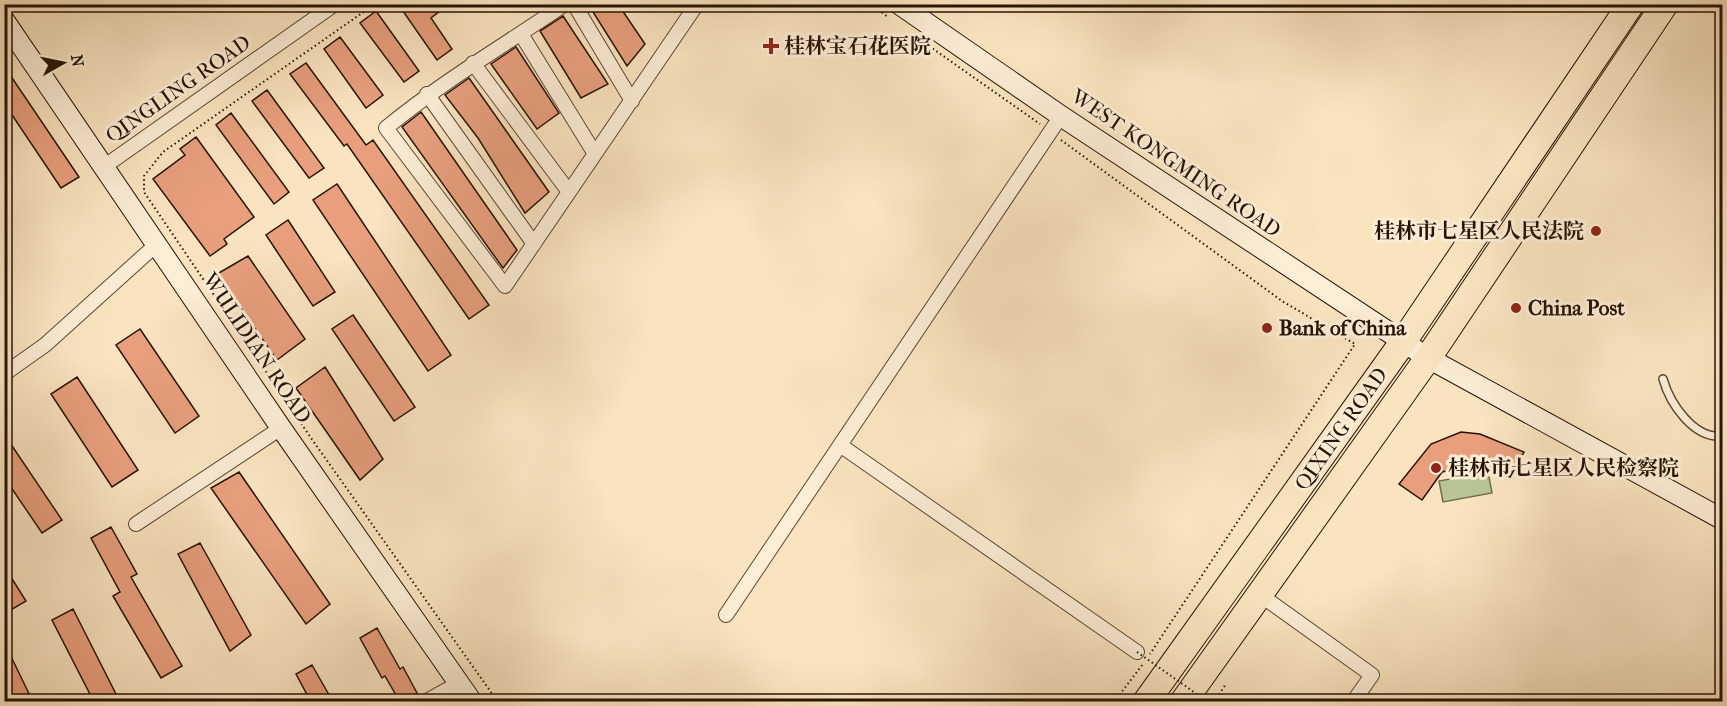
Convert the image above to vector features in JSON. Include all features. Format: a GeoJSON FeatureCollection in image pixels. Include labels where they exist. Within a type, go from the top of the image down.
{"type":"FeatureCollection","features":[{"type":"Feature","properties":{"kind":"highway","name":"QIXING ROAD"},"geometry":{"type":"LineString","coordinates":[[1146,702],[1403,342],[1631,4]]}},
{"type":"Feature","properties":{"kind":"highway","name":"QIXING ROAD"},"geometry":{"type":"LineString","coordinates":[[1183,702],[1428,358],[1665,4]]}},
{"type":"Feature","properties":{"kind":"main road","name":"WEST KONGMING ROAD"},"geometry":{"type":"LineString","coordinates":[[894,11],[1056,124],[1428,358],[1722,519]]}},
{"type":"Feature","properties":{"kind":"main road","name":"WULIDIAN ROAD"},"geometry":{"type":"LineString","coordinates":[[4,20],[281,428],[472,702]]}},
{"type":"Feature","properties":{"kind":"street","name":"QINGLING ROAD"},"geometry":{"type":"LineString","coordinates":[[105,166],[334,4]]}},
{"type":"Feature","properties":{"kind":"street"},"geometry":{"type":"LineString","coordinates":[[565,4],[427,94],[386,128],[505,286],[698,4]]}},
{"type":"Feature","properties":{"kind":"street"},"geometry":{"type":"LineString","coordinates":[[574,4],[632,101]]}},
{"type":"Feature","properties":{"kind":"street"},"geometry":{"type":"LineString","coordinates":[[521,34],[595,154]]}},
{"type":"Feature","properties":{"kind":"street"},"geometry":{"type":"LineString","coordinates":[[473,63],[569,192]]}},
{"type":"Feature","properties":{"kind":"street"},"geometry":{"type":"LineString","coordinates":[[427,94],[534,244]]}},
{"type":"Feature","properties":{"kind":"street"},"geometry":{"type":"LineString","coordinates":[[726,615],[1056,124]]}},
{"type":"Feature","properties":{"kind":"street"},"geometry":{"type":"LineString","coordinates":[[4,374],[45,345],[157,244]]}},
{"type":"Feature","properties":{"kind":"street"},"geometry":{"type":"LineString","coordinates":[[136,524],[281,428]]}},
{"type":"Feature","properties":{"kind":"street"},"geometry":{"type":"LineString","coordinates":[[840,445],[1142,655]]}},
{"type":"Feature","properties":{"kind":"street"},"geometry":{"type":"LineString","coordinates":[[1259,594],[1372,675],[1353,702]]}},
{"type":"Feature","properties":{"kind":"street"},"geometry":{"type":"LineString","coordinates":[[425,702],[459,683]]}},
{"type":"Feature","properties":{"kind":"lane"},"geometry":{"type":"LineString","coordinates":[[1663,379],[1670,400],[1683,418],[1709,433],[1722,436]]}},
{"type":"Feature","properties":{"kind":"path"},"geometry":{"type":"LineString","coordinates":[[375,4],[163,152],[144,176],[144,192],[311,438],[498,702]]}},
{"type":"Feature","properties":{"kind":"path"},"geometry":{"type":"LineString","coordinates":[[871,4],[894,11]]}},
{"type":"Feature","properties":{"kind":"path"},"geometry":{"type":"LineString","coordinates":[[927,45],[1056,124],[1282,301],[1354,344],[1154,649],[1114,702]]}},
{"type":"Feature","properties":{"kind":"path"},"geometry":{"type":"LineString","coordinates":[[1142,655],[1154,649]]}},
{"type":"Feature","properties":{"kind":"path"},"geometry":{"type":"LineString","coordinates":[[1141,667],[1142,655]]}},
{"type":"Feature","properties":{"kind":"path"},"geometry":{"type":"LineString","coordinates":[[1142,655],[1208,702]]}},
{"type":"Feature","properties":{"kind":"path"},"geometry":{"type":"LineString","coordinates":[[1214,702],[1226,684]]}},
{"type":"Feature","properties":{"kind":"green space"},"geometry":{"type":"Polygon","coordinates":[[[1488,472],[1492,493],[1443,502],[1439,481],[1488,472]]]}},
{"type":"Feature","properties":{"kind":"building"},"geometry":{"type":"Polygon","coordinates":[[[398,4],[449,4],[431,18],[452,49],[437,60],[398,4]]]}},
{"type":"Feature","properties":{"kind":"building"},"geometry":{"type":"Polygon","coordinates":[[[588,4],[618,4],[645,44],[627,66],[588,4]]]}},
{"type":"Feature","properties":{"kind":"building"},"geometry":{"type":"Polygon","coordinates":[[[376,11],[419,71],[404,82],[360,23],[376,11]]]}},
{"type":"Feature","properties":{"kind":"building"},"geometry":{"type":"Polygon","coordinates":[[[563,16],[608,84],[581,98],[540,31],[563,16]]]}},
{"type":"Feature","properties":{"kind":"building"},"geometry":{"type":"Polygon","coordinates":[[[340,37],[383,95],[366,108],[324,49],[340,37]]]}},
{"type":"Feature","properties":{"kind":"building"},"geometry":{"type":"Polygon","coordinates":[[[516,47],[559,113],[537,129],[491,64],[516,47]]]}},
{"type":"Feature","properties":{"kind":"building"},"geometry":{"type":"Polygon","coordinates":[[[306,63],[366,145],[373,140],[489,305],[469,319],[347,144],[344,146],[290,74],[306,63]]]}},
{"type":"Feature","properties":{"kind":"building"},"geometry":{"type":"Polygon","coordinates":[[[4,66],[79,177],[61,188],[4,103],[4,66]]]}},
{"type":"Feature","properties":{"kind":"building"},"geometry":{"type":"Polygon","coordinates":[[[469,78],[549,192],[525,213],[478,138],[445,95],[469,78]]]}},
{"type":"Feature","properties":{"kind":"building"},"geometry":{"type":"Polygon","coordinates":[[[267,90],[324,168],[309,178],[252,101],[267,90]]]}},
{"type":"Feature","properties":{"kind":"building"},"geometry":{"type":"Polygon","coordinates":[[[421,112],[517,250],[503,268],[402,127],[421,112]]]}},
{"type":"Feature","properties":{"kind":"building"},"geometry":{"type":"Polygon","coordinates":[[[231,113],[289,192],[274,204],[216,125],[231,113]]]}},
{"type":"Feature","properties":{"kind":"building"},"geometry":{"type":"Polygon","coordinates":[[[196,137],[254,217],[224,239],[227,244],[210,256],[153,179],[185,155],[180,149],[196,137]]]}},
{"type":"Feature","properties":{"kind":"building"},"geometry":{"type":"Polygon","coordinates":[[[337,184],[451,355],[428,371],[313,200],[337,184]]]}},
{"type":"Feature","properties":{"kind":"building"},"geometry":{"type":"Polygon","coordinates":[[[288,220],[335,292],[313,306],[266,235],[288,220]]]}},
{"type":"Feature","properties":{"kind":"building"},"geometry":{"type":"Polygon","coordinates":[[[248,256],[305,339],[277,360],[217,274],[248,256]]]}},
{"type":"Feature","properties":{"kind":"building"},"geometry":{"type":"Polygon","coordinates":[[[353,315],[415,407],[394,421],[332,329],[353,315]]]}},
{"type":"Feature","properties":{"kind":"building"},"geometry":{"type":"Polygon","coordinates":[[[140,329],[199,416],[175,433],[116,345],[140,329]]]}},
{"type":"Feature","properties":{"kind":"building"},"geometry":{"type":"Polygon","coordinates":[[[325,367],[383,459],[360,480],[296,388],[325,367]]]}},
{"type":"Feature","properties":{"kind":"building"},"geometry":{"type":"Polygon","coordinates":[[[77,377],[138,470],[112,487],[51,394],[77,377]]]}},
{"type":"Feature","properties":{"kind":"building","name":"桂林市七星区人民检察院"},"geometry":{"type":"Polygon","coordinates":[[[1461,432],[1480,434],[1524,452],[1510,477],[1481,464],[1442,472],[1422,500],[1399,484],[1431,444],[1461,432]]]}},
{"type":"Feature","properties":{"kind":"building"},"geometry":{"type":"Polygon","coordinates":[[[4,434],[62,520],[42,533],[4,477],[4,434]]]}},
{"type":"Feature","properties":{"kind":"building"},"geometry":{"type":"Polygon","coordinates":[[[239,472],[330,604],[306,624],[211,488],[239,472]]]}},
{"type":"Feature","properties":{"kind":"building"},"geometry":{"type":"Polygon","coordinates":[[[111,527],[137,574],[131,577],[182,666],[161,678],[113,596],[120,592],[91,538],[111,527]]]}},
{"type":"Feature","properties":{"kind":"building"},"geometry":{"type":"Polygon","coordinates":[[[200,543],[251,635],[230,651],[178,554],[200,543]]]}},
{"type":"Feature","properties":{"kind":"building"},"geometry":{"type":"Polygon","coordinates":[[[4,566],[26,601],[4,614],[4,566]]]}},
{"type":"Feature","properties":{"kind":"building"},"geometry":{"type":"Polygon","coordinates":[[[73,609],[120,702],[94,702],[52,620],[73,609]]]}},
{"type":"Feature","properties":{"kind":"building"},"geometry":{"type":"Polygon","coordinates":[[[377,628],[400,669],[403,667],[417,693],[403,702],[400,702],[385,676],[382,678],[360,638],[377,628]]]}},
{"type":"Feature","properties":{"kind":"building"},"geometry":{"type":"Polygon","coordinates":[[[4,642],[33,702],[4,702],[4,642]]]}},
{"type":"Feature","properties":{"kind":"building"},"geometry":{"type":"Polygon","coordinates":[[[312,665],[333,702],[311,702],[296,674],[312,665]]]}},
{"type":"Feature","properties":{"kind":"place","name":"桂林宝石花医院"},"geometry":{"type":"Point","coordinates":[771,46]}},
{"type":"Feature","properties":{"kind":"place","name":"桂林市七星区人民法院"},"geometry":{"type":"Point","coordinates":[1596,231]}},
{"type":"Feature","properties":{"kind":"place","name":"China Post"},"geometry":{"type":"Point","coordinates":[1516,308]}},
{"type":"Feature","properties":{"kind":"place","name":"Bank of China"},"geometry":{"type":"Point","coordinates":[1267,328]}},
{"type":"Feature","properties":{"kind":"place","name":"桂林市七星区人民检察院"},"geometry":{"type":"Point","coordinates":[1436,468]}}]}
